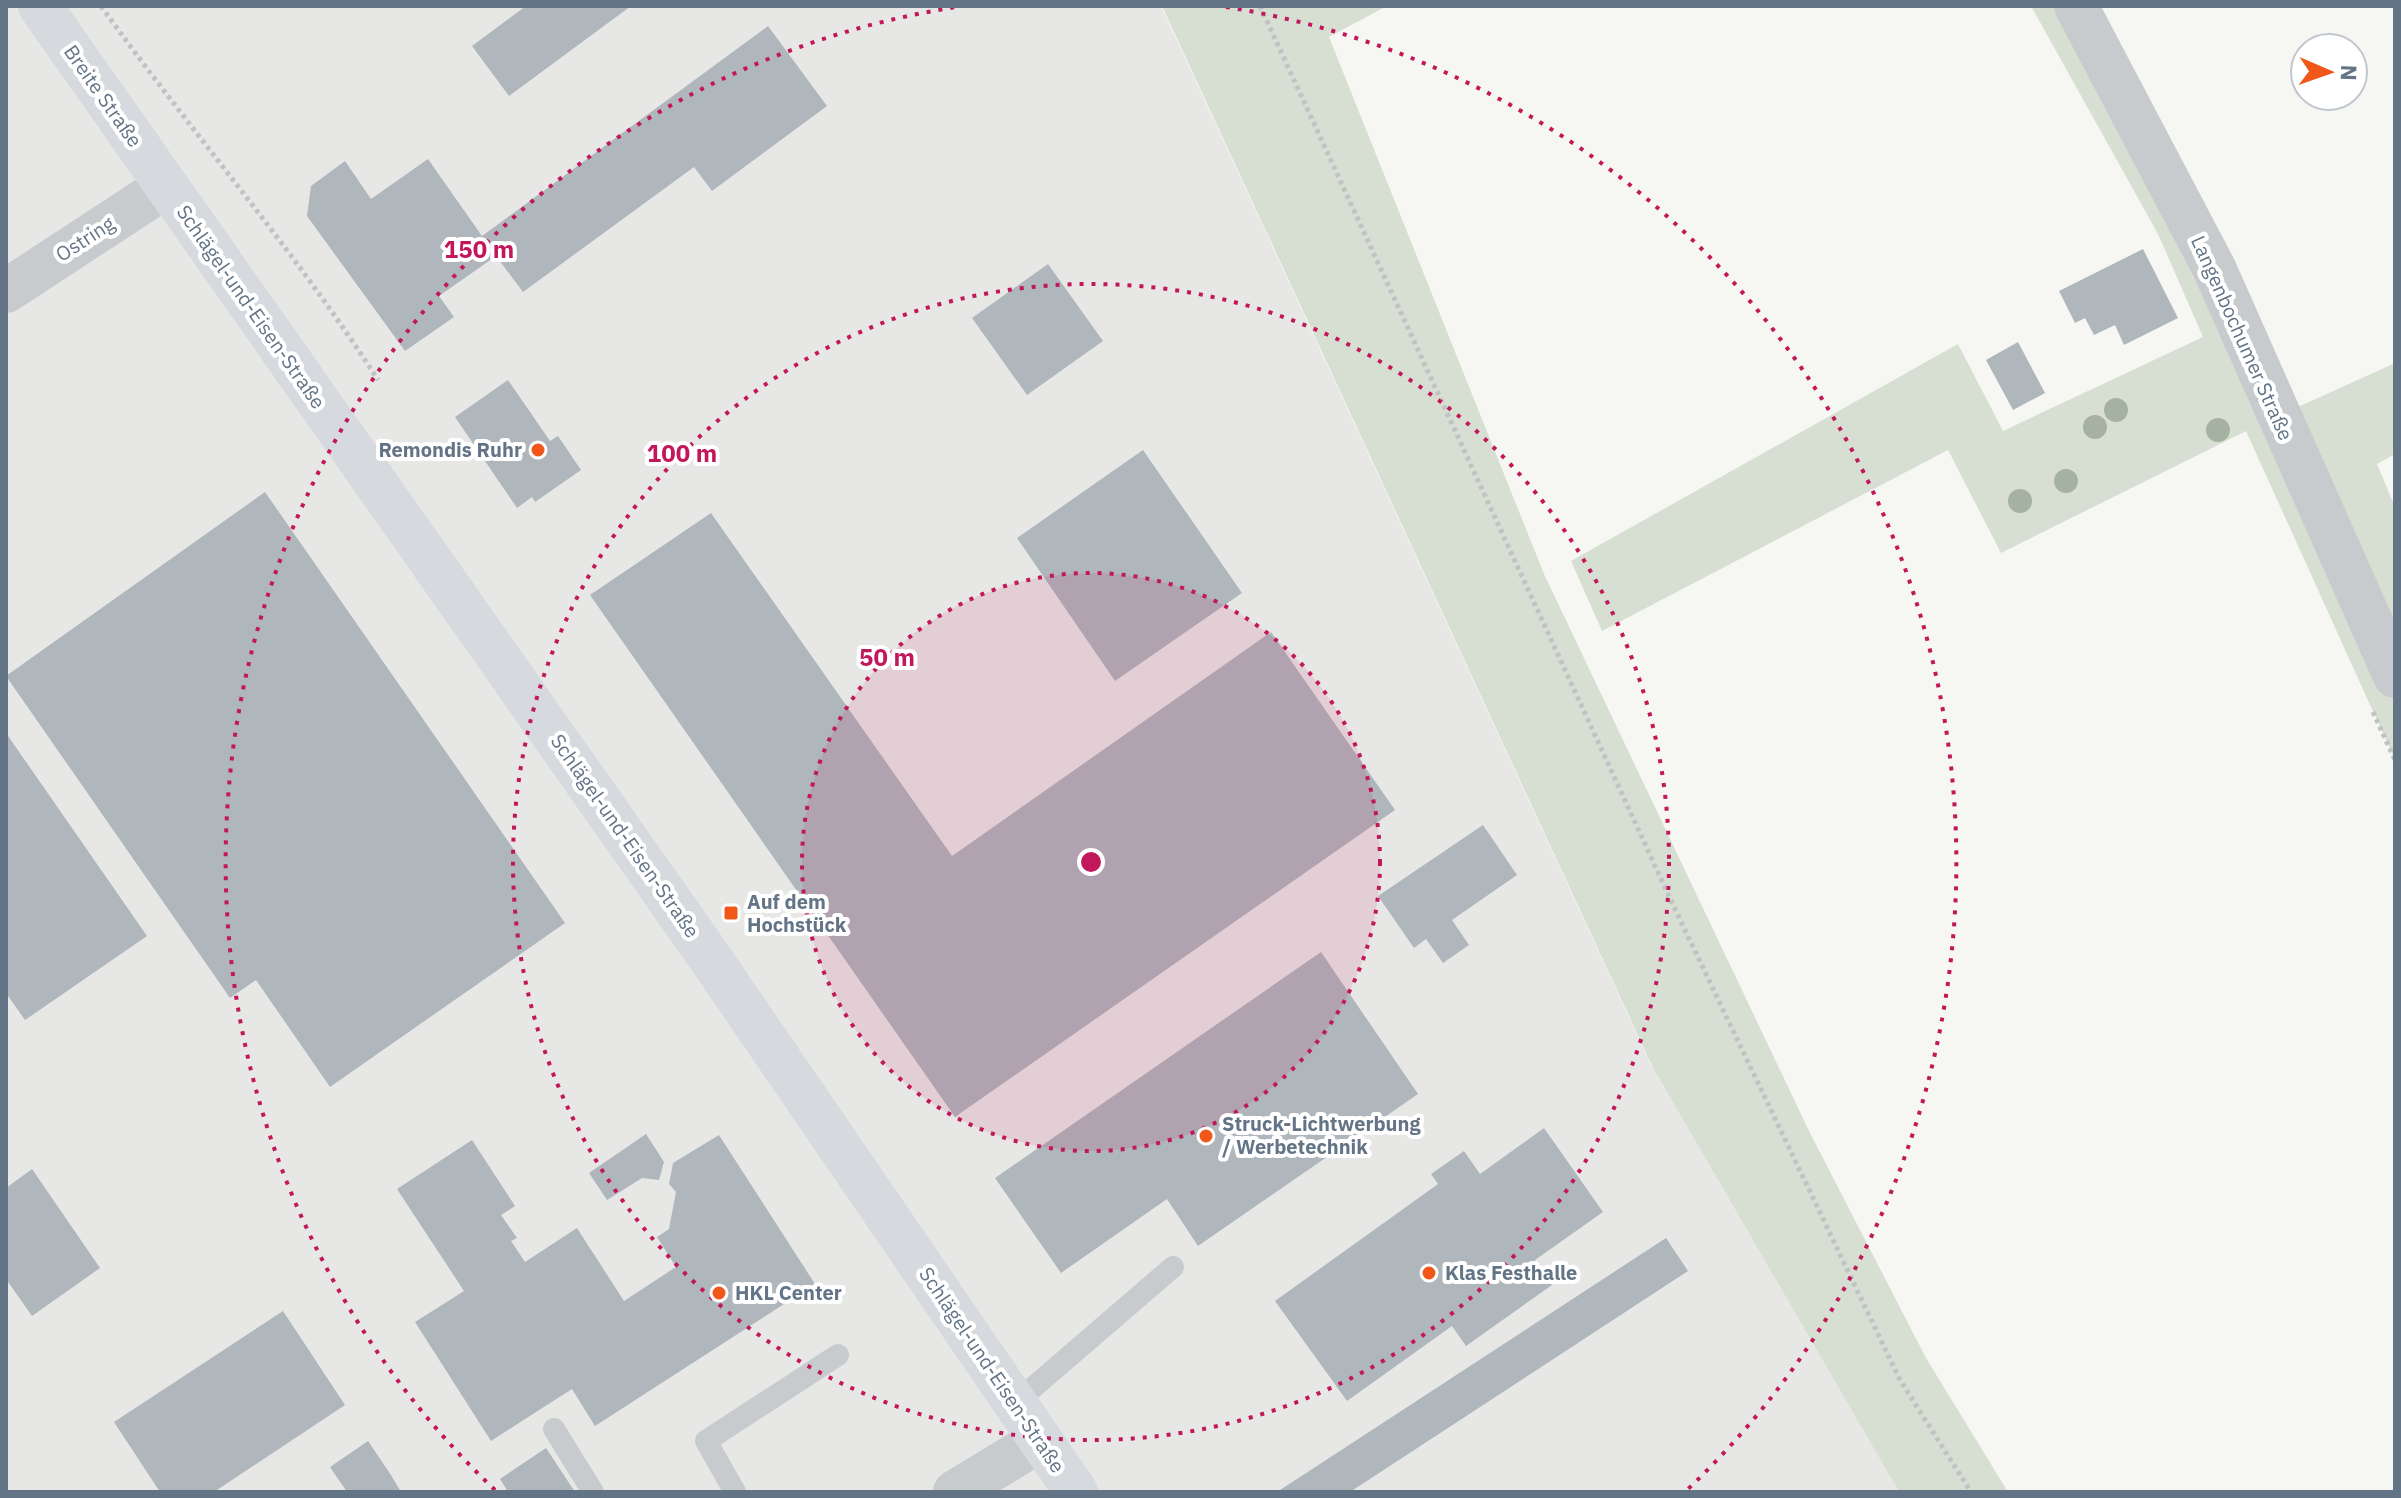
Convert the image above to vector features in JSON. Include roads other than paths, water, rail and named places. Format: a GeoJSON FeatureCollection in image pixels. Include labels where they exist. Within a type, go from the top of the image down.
{"type":"FeatureCollection","features":[{"type":"Feature","properties":{"kind":"street","name":"Breite Straße"},"geometry":{"type":"LineString","coordinates":[[40,6],[165,187]]}},
{"type":"Feature","properties":{"kind":"street","name":"Langenbochumer Straße"},"geometry":{"type":"LineString","coordinates":[[2076,6],[2214,268],[2395,676]]}},
{"type":"Feature","properties":{"kind":"street","name":"Ostring"},"geometry":{"type":"LineString","coordinates":[[6,291],[165,187]]}},
{"type":"Feature","properties":{"kind":"street","name":"Schlägel-und-Eisen-Straße"},"geometry":{"type":"LineString","coordinates":[[165,187],[708,955],[1076,1492]]}},
{"type":"Feature","properties":{"kind":"street"},"geometry":{"type":"LineString","coordinates":[[955,1492],[1039,1441]]}},
{"type":"Feature","properties":{"kind":"lane"},"geometry":{"type":"LineString","coordinates":[[1014,1404],[1173,1267]]}},
{"type":"Feature","properties":{"kind":"lane"},"geometry":{"type":"LineString","coordinates":[[735,1492],[706,1441],[838,1355]]}},
{"type":"Feature","properties":{"kind":"lane"},"geometry":{"type":"LineString","coordinates":[[554,1429],[593,1492]]}},
{"type":"Feature","properties":{"kind":"place","name":"Remondis Ruhr"},"geometry":{"type":"Point","coordinates":[538,450]}},
{"type":"Feature","properties":{"kind":"place","name":"Auf dem Hochstück"},"geometry":{"type":"Point","coordinates":[731,913]}},
{"type":"Feature","properties":{"kind":"place","name":"Struck-Lichtwerbung / Werbetechnik"},"geometry":{"type":"Point","coordinates":[1206,1136]}},
{"type":"Feature","properties":{"kind":"place","name":"Klas Festhalle"},"geometry":{"type":"Point","coordinates":[1429,1273]}},
{"type":"Feature","properties":{"kind":"place","name":"HKL Center"},"geometry":{"type":"Point","coordinates":[719,1293]}}]}
